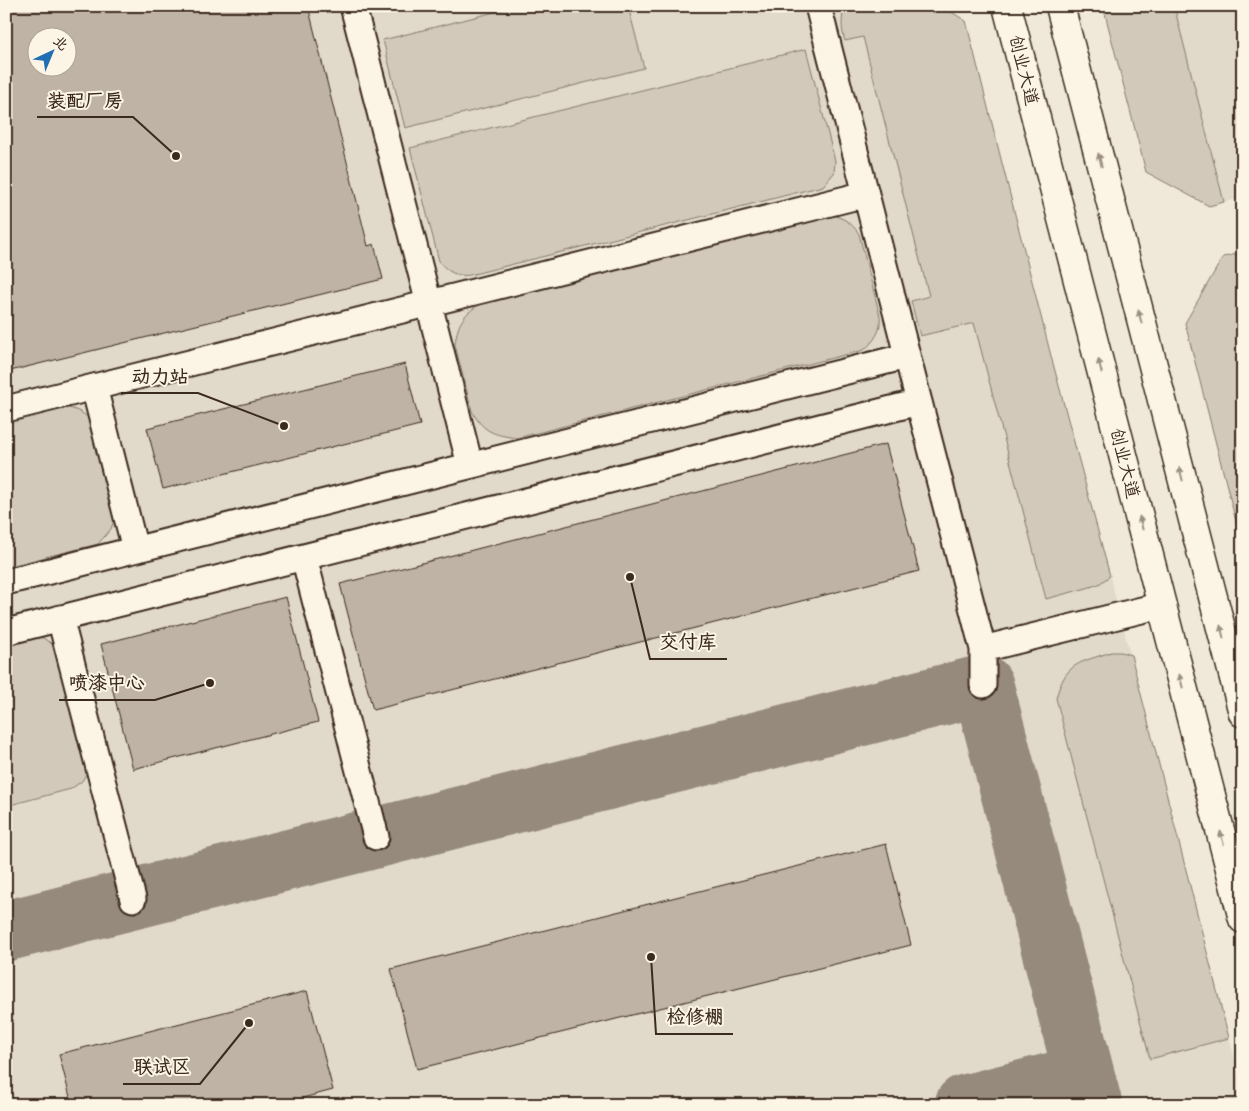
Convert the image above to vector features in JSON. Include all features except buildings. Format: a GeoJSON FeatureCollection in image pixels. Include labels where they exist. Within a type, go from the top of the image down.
{"type":"FeatureCollection","features":[{"type":"Feature","properties":{"kind":"main road","name":"创业大道"},"geometry":{"type":"LineString","coordinates":[[1007,6],[1243,919]]}},
{"type":"Feature","properties":{"kind":"main road"},"geometry":{"type":"LineString","coordinates":[[1060,6],[1243,713]]}},
{"type":"Feature","properties":{"kind":"lane"},"geometry":{"type":"LineString","coordinates":[[353,6],[470,465]]}},
{"type":"Feature","properties":{"kind":"lane"},"geometry":{"type":"LineString","coordinates":[[818,6],[983,649],[983,684]]}},
{"type":"Feature","properties":{"kind":"lane"},"geometry":{"type":"LineString","coordinates":[[6,409],[866,194]]}},
{"type":"Feature","properties":{"kind":"lane"},"geometry":{"type":"LineString","coordinates":[[6,582],[907,356]]}},
{"type":"Feature","properties":{"kind":"lane"},"geometry":{"type":"LineString","coordinates":[[94,387],[135,549]]}},
{"type":"Feature","properties":{"kind":"lane"},"geometry":{"type":"LineString","coordinates":[[6,632],[919,402]]}},
{"type":"Feature","properties":{"kind":"lane"},"geometry":{"type":"LineString","coordinates":[[304,557],[376,837]]}},
{"type":"Feature","properties":{"kind":"lane"},"geometry":{"type":"LineString","coordinates":[[983,649],[1162,605]]}},
{"type":"Feature","properties":{"kind":"lane"},"geometry":{"type":"LineString","coordinates":[[60,618],[133,899]]}},
{"type":"Feature","properties":{"kind":"shaded area"},"geometry":{"type":"Polygon","coordinates":[[[6,6],[893,6],[1051,356],[1243,1091],[1243,1105],[6,1105],[6,6]]]}},
{"type":"Feature","properties":{"kind":"shaded area"},"geometry":{"type":"Polygon","coordinates":[[[519,6],[628,6],[644,68],[405,128],[383,40],[519,6]]]}},
{"type":"Feature","properties":{"kind":"shaded area"},"geometry":{"type":"Polygon","coordinates":[[[845,6],[942,6],[966,21],[1051,356],[1110,576],[1099,584],[1046,599],[974,323],[920,336],[911,301],[929,296],[863,37],[845,41],[842,23],[845,6]]]}},
{"type":"Feature","properties":{"kind":"shaded area"},"geometry":{"type":"Polygon","coordinates":[[[1103,6],[1174,6],[1224,202],[1209,206],[1146,172],[1103,6]]]}},
{"type":"Feature","properties":{"kind":"shaded area"},"geometry":{"type":"Polygon","coordinates":[[[1174,6],[1243,6],[1243,198],[1224,202],[1174,6]]]}},
{"type":"Feature","properties":{"kind":"shaded area"},"geometry":{"type":"Polygon","coordinates":[[[806,49],[835,161],[834,173],[823,186],[470,275],[453,273],[439,261],[410,148],[806,49]]]}},
{"type":"Feature","properties":{"kind":"shaded area"},"geometry":{"type":"Polygon","coordinates":[[[832,215],[847,222],[859,234],[880,316],[880,326],[876,335],[864,350],[517,438],[496,434],[485,428],[480,424],[472,411],[455,345],[458,329],[464,317],[481,304],[832,215]]]}},
{"type":"Feature","properties":{"kind":"shaded area"},"geometry":{"type":"Polygon","coordinates":[[[1237,254],[1243,275],[1243,549],[1185,323],[1223,257],[1237,254]]]}},
{"type":"Feature","properties":{"kind":"shaded area"},"geometry":{"type":"Polygon","coordinates":[[[61,407],[77,410],[90,419],[116,515],[111,529],[98,544],[6,567],[6,421],[61,407]]]}},
{"type":"Feature","properties":{"kind":"shaded area"},"geometry":{"type":"Polygon","coordinates":[[[33,636],[43,638],[57,647],[88,771],[82,781],[71,789],[6,806],[6,643],[33,636]]]}},
{"type":"Feature","properties":{"kind":"shaded area"},"geometry":{"type":"Polygon","coordinates":[[[1111,652],[1131,655],[1229,1038],[1150,1059],[1056,698],[1064,677],[1069,671],[1082,662],[1111,652]]]}},
{"type":"Feature","properties":{"kind":"taxiway"},"geometry":{"type":"LineString","coordinates":[[6,931],[983,685],[1092,1105]]}},
{"type":"Feature","properties":{"kind":"taxiway"},"geometry":{"type":"LineString","coordinates":[[965,1105],[1084,1075]]}},
{"type":"Feature","properties":{"kind":"place","name":"装配厂房"},"geometry":{"type":"Point","coordinates":[176,156]}},
{"type":"Feature","properties":{"kind":"place","name":"动力站"},"geometry":{"type":"Point","coordinates":[284,426]}},
{"type":"Feature","properties":{"kind":"place","name":"交付库"},"geometry":{"type":"Point","coordinates":[630,577]}},
{"type":"Feature","properties":{"kind":"place","name":"喷漆中心"},"geometry":{"type":"Point","coordinates":[210,683]}},
{"type":"Feature","properties":{"kind":"place","name":"检修棚"},"geometry":{"type":"Point","coordinates":[651,957]}},
{"type":"Feature","properties":{"kind":"place","name":"联试区"},"geometry":{"type":"Point","coordinates":[249,1023]}}]}
